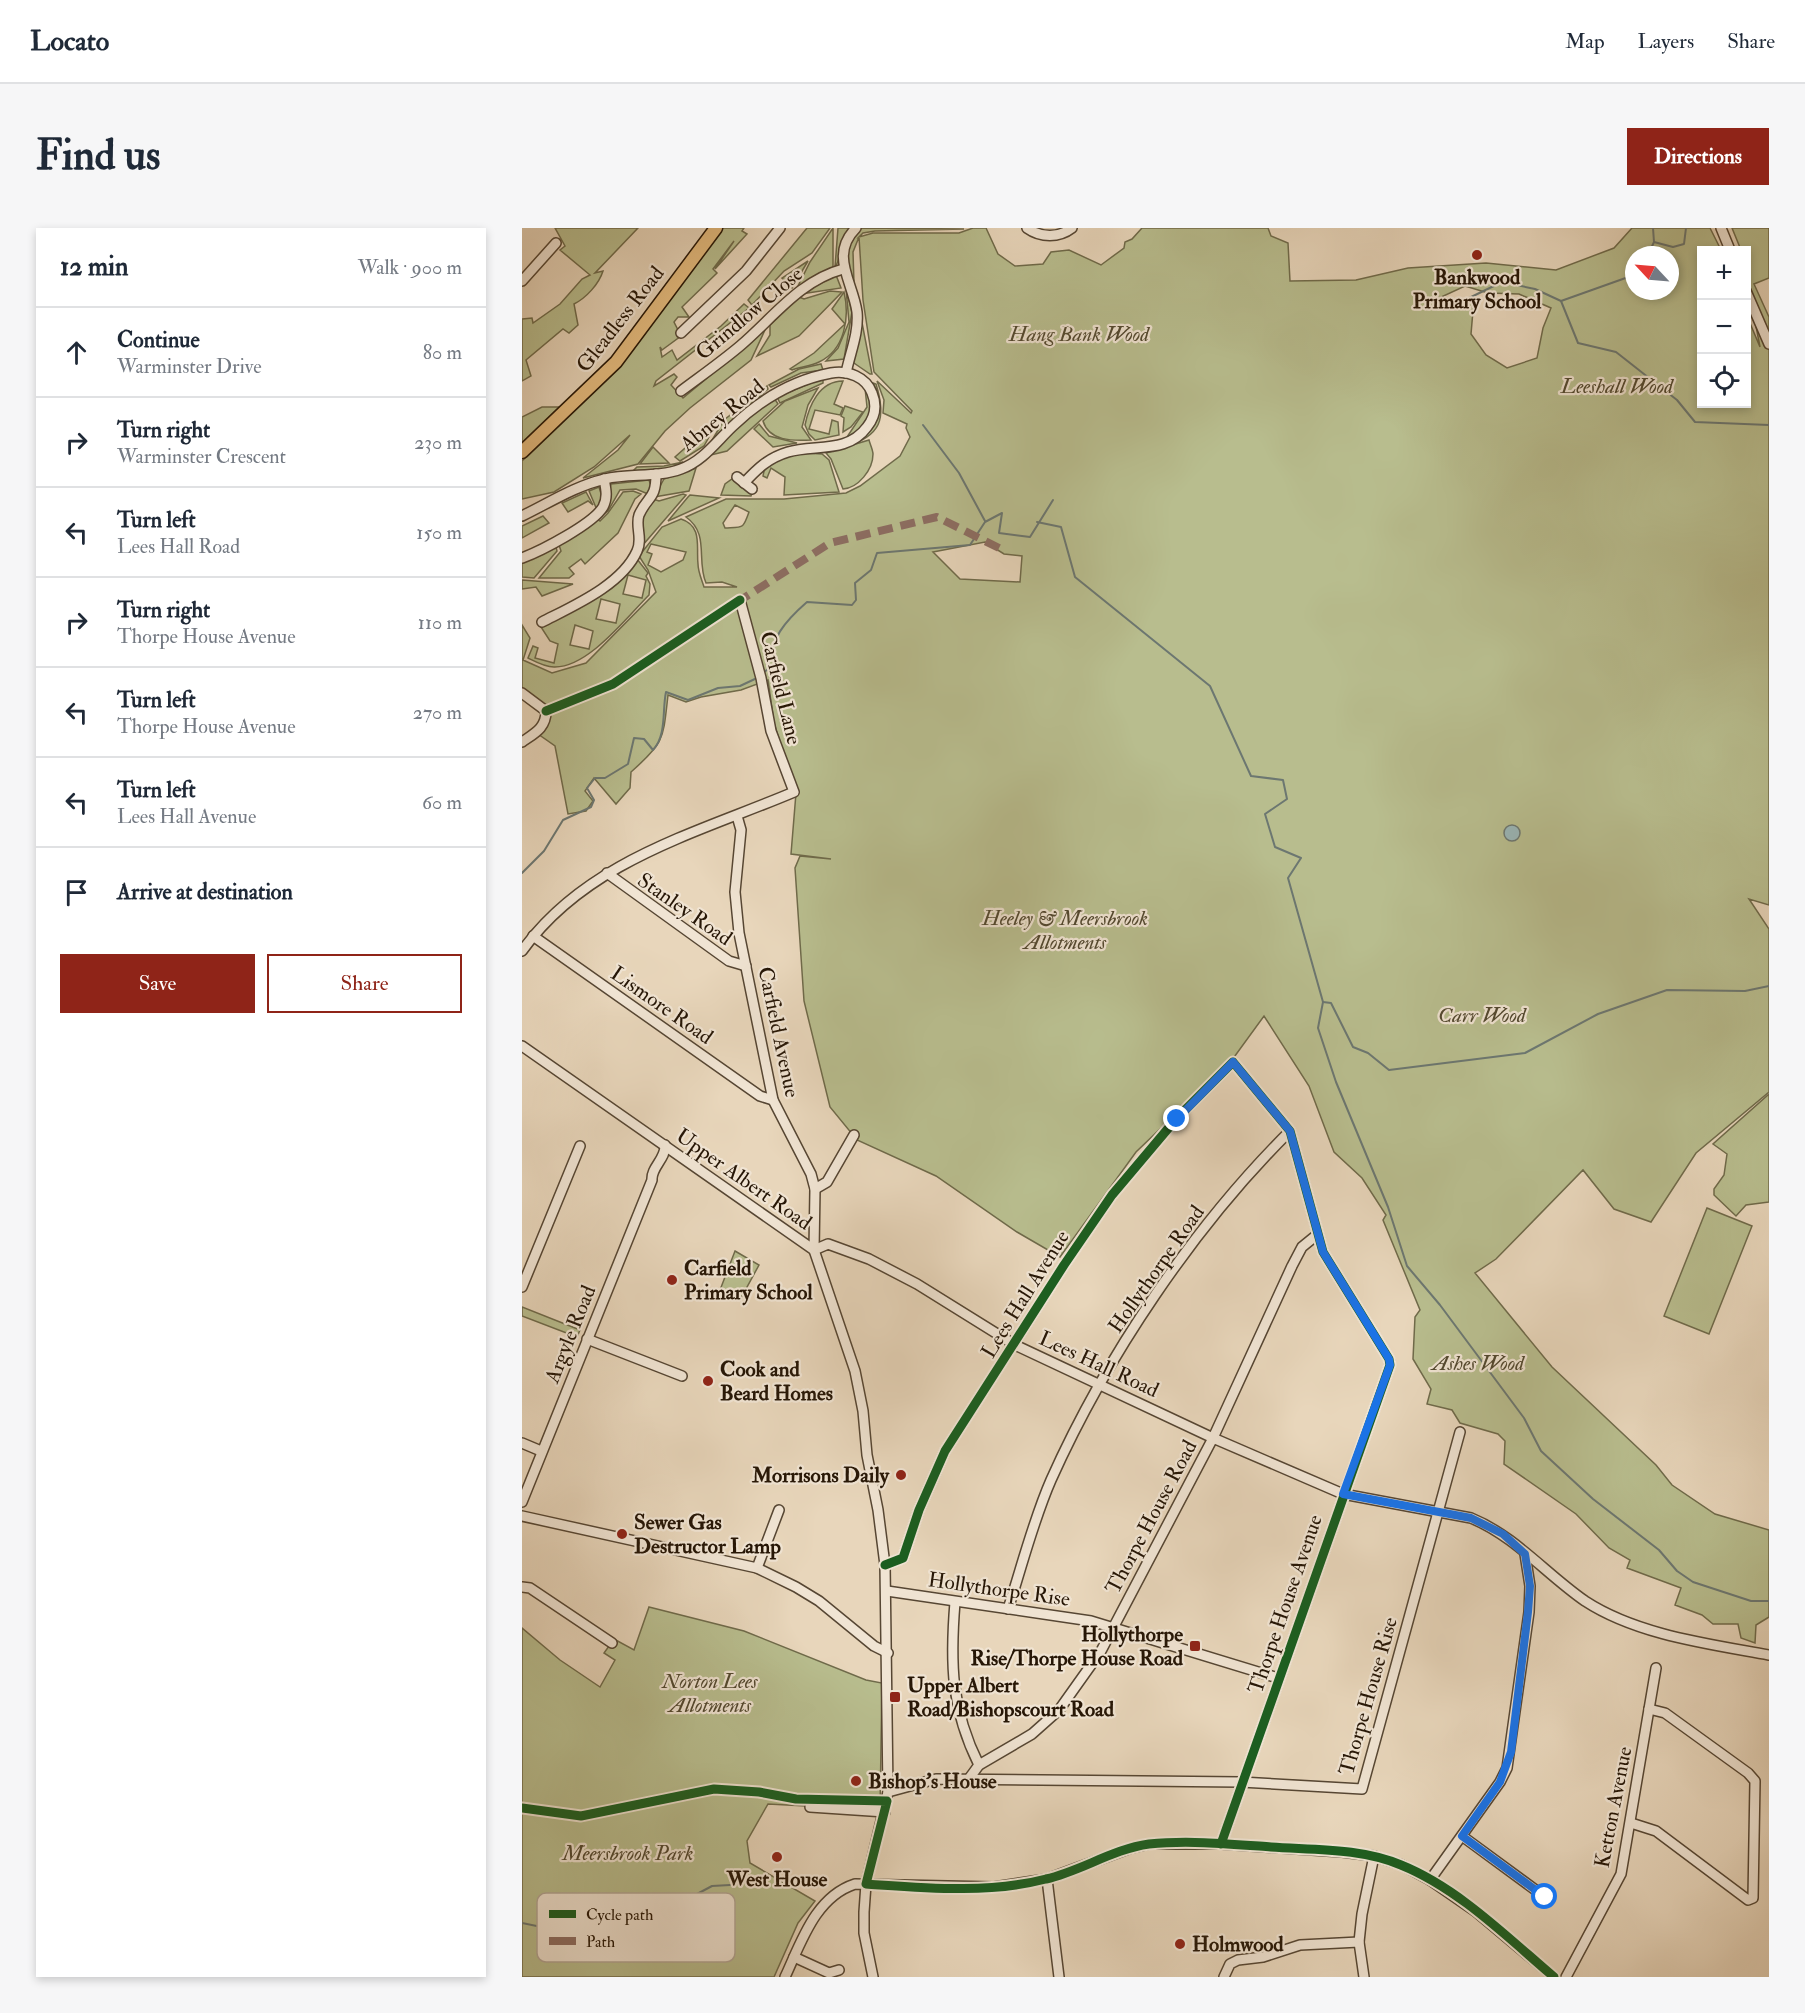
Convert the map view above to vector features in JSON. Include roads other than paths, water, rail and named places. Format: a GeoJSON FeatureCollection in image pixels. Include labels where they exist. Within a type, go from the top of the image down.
{"type":"FeatureCollection","features":[{"type":"Feature","properties":{"kind":"main road","name":"Gleadless Road"},"geometry":{"type":"LineString","coordinates":[[522,452],[616,362],[716,228]]}},
{"type":"Feature","properties":{"kind":"street"},"geometry":{"type":"LineString","coordinates":[[681,333],[746,271],[780,228]]}},
{"type":"Feature","properties":{"kind":"street"},"geometry":{"type":"LineString","coordinates":[[752,489],[740,480],[762,464],[790,451],[817,450],[846,443],[861,435],[874,413],[875,401],[868,386],[846,373],[855,339],[857,313],[843,269],[845,243],[856,228]]}},
{"type":"Feature","properties":{"kind":"street"},"geometry":{"type":"LineString","coordinates":[[1027,228],[1040,235],[1054,236],[1072,228]]}},
{"type":"Feature","properties":{"kind":"street"},"geometry":{"type":"LineString","coordinates":[[1721,228],[1728,246]]}},
{"type":"Feature","properties":{"kind":"street"},"geometry":{"type":"LineString","coordinates":[[522,281],[556,243]]}},
{"type":"Feature","properties":{"kind":"street","name":"Grindlow Close"},"geometry":{"type":"LineString","coordinates":[[681,391],[740,346],[796,292],[815,280],[843,269]]}},
{"type":"Feature","properties":{"kind":"street"},"geometry":{"type":"LineString","coordinates":[[1750,300],[1769,344]]}},
{"type":"Feature","properties":{"kind":"street","name":"Abney Road"},"geometry":{"type":"LineString","coordinates":[[522,516],[569,492],[604,479],[680,470],[699,460],[748,413],[773,395],[809,379],[846,373]]}},
{"type":"Feature","properties":{"kind":"street"},"geometry":{"type":"LineString","coordinates":[[542,622],[587,598],[613,580],[637,551],[640,536],[639,515],[656,492],[656,474]]}},
{"type":"Feature","properties":{"kind":"street"},"geometry":{"type":"LineString","coordinates":[[522,558],[556,543],[598,515],[607,495],[604,479]]}},
{"type":"Feature","properties":{"kind":"street","name":"Carfield Lane"},"geometry":{"type":"LineString","coordinates":[[737,816],[794,792],[771,731],[761,675],[740,600]]}},
{"type":"Feature","properties":{"kind":"street"},"geometry":{"type":"LineString","coordinates":[[522,693],[546,711],[546,720],[541,729],[522,742]]}},
{"type":"Feature","properties":{"kind":"street"},"geometry":{"type":"LineString","coordinates":[[522,951],[533,936],[567,901],[607,873],[682,838],[737,816]]}},
{"type":"Feature","properties":{"kind":"street","name":"Carfield Avenue"},"geometry":{"type":"LineString","coordinates":[[737,816],[741,830],[735,892],[736,913],[773,1100],[812,1174],[814,1250]]}},
{"type":"Feature","properties":{"kind":"street","name":"Stanley Road"},"geometry":{"type":"LineString","coordinates":[[607,873],[729,962],[746,966]]}},
{"type":"Feature","properties":{"kind":"street","name":"Lismore Road"},"geometry":{"type":"LineString","coordinates":[[533,936],[760,1096],[773,1100]]}},
{"type":"Feature","properties":{"kind":"street","name":"Upper Albert Road"},"geometry":{"type":"LineString","coordinates":[[522,1046],[814,1250],[855,1371],[864,1411],[867,1455],[878,1510],[885,1565],[888,1653],[888,1792],[866,1884],[864,1933],[873,1977]]}},
{"type":"Feature","properties":{"kind":"street","name":"Thorpe House Avenue"},"geometry":{"type":"LineString","coordinates":[[1221,1844],[1390,1365],[1389,1359],[1323,1252],[1290,1131],[1233,1062]]}},
{"type":"Feature","properties":{"kind":"street","name":"Lees Hall Avenue"},"geometry":{"type":"LineString","coordinates":[[885,1565],[903,1558],[919,1510],[945,1451],[1015,1345],[1064,1265],[1112,1195],[1177,1119],[1233,1062]]}},
{"type":"Feature","properties":{"kind":"street","name":"Hollythorpe Road"},"geometry":{"type":"LineString","coordinates":[[1008,1609],[1051,1480],[1100,1384],[1194,1240],[1290,1131]]}},
{"type":"Feature","properties":{"kind":"street"},"geometry":{"type":"LineString","coordinates":[[814,1189],[827,1182],[854,1135]]}},
{"type":"Feature","properties":{"kind":"street","name":"Argyle Road"},"geometry":{"type":"LineString","coordinates":[[522,1502],[652,1180],[651,1174],[665,1154],[665,1145]]}},
{"type":"Feature","properties":{"kind":"street"},"geometry":{"type":"LineString","coordinates":[[522,1287],[580,1146]]}},
{"type":"Feature","properties":{"kind":"street","name":"Thorpe House Road"},"geometry":{"type":"LineString","coordinates":[[968,1780],[979,1765],[1032,1734],[1059,1710],[1101,1651],[1213,1438],[1292,1266],[1302,1247],[1318,1234]]}},
{"type":"Feature","properties":{"kind":"street","name":"Lees Hall Road"},"geometry":{"type":"LineString","coordinates":[[814,1250],[828,1244],[869,1259],[917,1284],[1015,1345],[1213,1438],[1343,1494],[1471,1518],[1489,1525],[1574,1593],[1613,1614],[1656,1631],[1695,1642],[1769,1654]]}},
{"type":"Feature","properties":{"kind":"street"},"geometry":{"type":"LineString","coordinates":[[587,1339],[682,1376]]}},
{"type":"Feature","properties":{"kind":"street","name":"Thorpe House Rise"},"geometry":{"type":"LineString","coordinates":[[888,1792],[936,1779],[1241,1782],[1358,1790],[1364,1786],[1460,1432]]}},
{"type":"Feature","properties":{"kind":"street"},"geometry":{"type":"LineString","coordinates":[[522,1443],[542,1451]]}},
{"type":"Feature","properties":{"kind":"street"},"geometry":{"type":"LineString","coordinates":[[757,1568],[779,1510]]}},
{"type":"Feature","properties":{"kind":"street"},"geometry":{"type":"LineString","coordinates":[[522,1516],[757,1568],[804,1592],[874,1646],[888,1653]]}},
{"type":"Feature","properties":{"kind":"street"},"geometry":{"type":"LineString","coordinates":[[1430,1880],[1500,1782],[1511,1752],[1530,1586],[1525,1554]]}},
{"type":"Feature","properties":{"kind":"street"},"geometry":{"type":"LineString","coordinates":[[522,1587],[531,1587],[612,1643]]}},
{"type":"Feature","properties":{"kind":"street","name":"Hollythorpe Rise"},"geometry":{"type":"LineString","coordinates":[[886,1591],[1056,1614],[1091,1621],[1278,1678]]}},
{"type":"Feature","properties":{"kind":"street"},"geometry":{"type":"LineString","coordinates":[[955,1602],[951,1643],[956,1705],[965,1737],[979,1765]]}},
{"type":"Feature","properties":{"kind":"street","name":"Ketton Avenue"},"geometry":{"type":"LineString","coordinates":[[1566,1977],[1622,1874],[1656,1668]]}},
{"type":"Feature","properties":{"kind":"street"},"geometry":{"type":"LineString","coordinates":[[1631,1823],[1656,1831],[1748,1900],[1753,1898],[1755,1781],[1748,1773],[1665,1713],[1649,1708]]}},
{"type":"Feature","properties":{"kind":"street"},"geometry":{"type":"LineString","coordinates":[[810,1806],[885,1812]]}},
{"type":"Feature","properties":{"kind":"street"},"geometry":{"type":"LineString","coordinates":[[1462,1836],[1545,1897]]}},
{"type":"Feature","properties":{"kind":"street"},"geometry":{"type":"LineString","coordinates":[[785,1977],[809,1926],[829,1900],[847,1887],[866,1884],[921,1888],[994,1887],[1047,1879],[1128,1849],[1149,1844],[1221,1844],[1374,1856],[1402,1865],[1430,1880],[1475,1911],[1554,1977]]}},
{"type":"Feature","properties":{"kind":"street"},"geometry":{"type":"LineString","coordinates":[[1364,1977],[1359,1942],[1362,1914],[1374,1856]]}},
{"type":"Feature","properties":{"kind":"street"},"geometry":{"type":"LineString","coordinates":[[1047,1879],[1059,1977]]}},
{"type":"Feature","properties":{"kind":"street"},"geometry":{"type":"LineString","coordinates":[[1224,1977],[1230,1964],[1238,1960],[1263,1957],[1300,1945],[1359,1942]]}},
{"type":"Feature","properties":{"kind":"street"},"geometry":{"type":"LineString","coordinates":[[794,1957],[829,1975],[839,1970]]}},
{"type":"Feature","properties":{"kind":"water"},"geometry":{"type":"Polygon","coordinates":[[[1512,825],[1520,833],[1512,841],[1504,833],[1512,825]]]}},
{"type":"Feature","properties":{"kind":"waterway"},"geometry":{"type":"LineString","coordinates":[[1653,228],[1654,242]]}},
{"type":"Feature","properties":{"kind":"waterway"},"geometry":{"type":"LineString","coordinates":[[1677,246],[1684,244],[1686,228]]}},
{"type":"Feature","properties":{"kind":"waterway"},"geometry":{"type":"LineString","coordinates":[[1652,246],[1654,242],[1669,246]]}},
{"type":"Feature","properties":{"kind":"waterway"},"geometry":{"type":"LineString","coordinates":[[1467,299],[1502,282],[1535,289],[1561,301],[1625,278]]}},
{"type":"Feature","properties":{"kind":"waterway"},"geometry":{"type":"LineString","coordinates":[[1561,301],[1578,343],[1616,352],[1677,400],[1695,422],[1769,425]]}},
{"type":"Feature","properties":{"kind":"waterway"},"geometry":{"type":"LineString","coordinates":[[923,425],[959,473],[985,521]]}},
{"type":"Feature","properties":{"kind":"waterway"},"geometry":{"type":"LineString","coordinates":[[763,673],[768,669],[772,648],[785,624],[807,602],[852,605],[856,600],[855,583],[871,570],[877,553],[970,545],[985,522],[1002,513],[999,533],[1030,537],[1053,500]]}},
{"type":"Feature","properties":{"kind":"waterway"},"geometry":{"type":"LineString","coordinates":[[1037,522],[1061,527],[1075,577],[1210,686],[1251,776],[1283,780],[1287,799],[1265,814],[1275,847],[1301,858],[1288,878],[1323,1002],[1318,1028],[1336,1082],[1388,1207],[1407,1266],[1440,1305],[1524,1418],[1541,1451],[1593,1499],[1659,1550],[1677,1571],[1693,1582],[1751,1601],[1769,1601]]}},
{"type":"Feature","properties":{"kind":"waterway"},"geometry":{"type":"LineString","coordinates":[[522,873],[544,851],[563,820],[591,807],[594,800],[587,788],[595,778],[605,778],[628,764],[634,738],[644,739],[653,750],[662,730],[666,692],[688,700],[718,688],[740,686],[757,678]]}},
{"type":"Feature","properties":{"kind":"waterway"},"geometry":{"type":"LineString","coordinates":[[1323,1002],[1331,1003],[1353,1047],[1368,1053],[1389,1070],[1525,1053],[1598,1014],[1667,990],[1745,991],[1769,986]]}},
{"type":"Feature","properties":{"kind":"waterway"},"geometry":{"type":"LineString","coordinates":[[699,1893],[712,1886],[730,1885]]}},
{"type":"Feature","properties":{"kind":"waterway"},"geometry":{"type":"LineString","coordinates":[[522,1923],[537,1926]]}},
{"type":"Feature","properties":{"kind":"place","name":"Bankwood Primary School"},"geometry":{"type":"Point","coordinates":[1477,255]}},
{"type":"Feature","properties":{"kind":"place","name":"Carfield Primary School"},"geometry":{"type":"Point","coordinates":[672,1280]}},
{"type":"Feature","properties":{"kind":"place","name":"Cook and Beard Homes"},"geometry":{"type":"Point","coordinates":[708,1381]}},
{"type":"Feature","properties":{"kind":"place","name":"Morrisons Daily"},"geometry":{"type":"Point","coordinates":[901,1475]}},
{"type":"Feature","properties":{"kind":"place","name":"Sewer Gas Destructor Lamp"},"geometry":{"type":"Point","coordinates":[622,1534]}},
{"type":"Feature","properties":{"kind":"place","name":"Hollythorpe Rise/Thorpe House Road"},"geometry":{"type":"Point","coordinates":[1195,1646]}},
{"type":"Feature","properties":{"kind":"place","name":"Upper Albert Road/Bishopscourt Road"},"geometry":{"type":"Point","coordinates":[895,1697]}},
{"type":"Feature","properties":{"kind":"place","name":"Bishop's House"},"geometry":{"type":"Point","coordinates":[856,1781]}},
{"type":"Feature","properties":{"kind":"place","name":"West House"},"geometry":{"type":"Point","coordinates":[777,1857]}},
{"type":"Feature","properties":{"kind":"place","name":"Holmwood"},"geometry":{"type":"Point","coordinates":[1180,1944]}},
{"type":"Feature","properties":{"kind":"park label","name":"Hang Bank Wood"},"geometry":{"type":"Point","coordinates":[1079,334]}},
{"type":"Feature","properties":{"kind":"park label","name":"Leeshall Wood"},"geometry":{"type":"Point","coordinates":[1617,386]}},
{"type":"Feature","properties":{"kind":"park label","name":"Heeley & Meersbrook Allotments"},"geometry":{"type":"Point","coordinates":[1065,930]}},
{"type":"Feature","properties":{"kind":"park label","name":"Carr Wood"},"geometry":{"type":"Point","coordinates":[1482,1015]}},
{"type":"Feature","properties":{"kind":"park label","name":"Ashes Wood"},"geometry":{"type":"Point","coordinates":[1478,1363]}},
{"type":"Feature","properties":{"kind":"park label","name":"Norton Lees Allotments"},"geometry":{"type":"Point","coordinates":[710,1693]}},
{"type":"Feature","properties":{"kind":"park label","name":"Meersbrook Park"},"geometry":{"type":"Point","coordinates":[628,1853]}}]}
